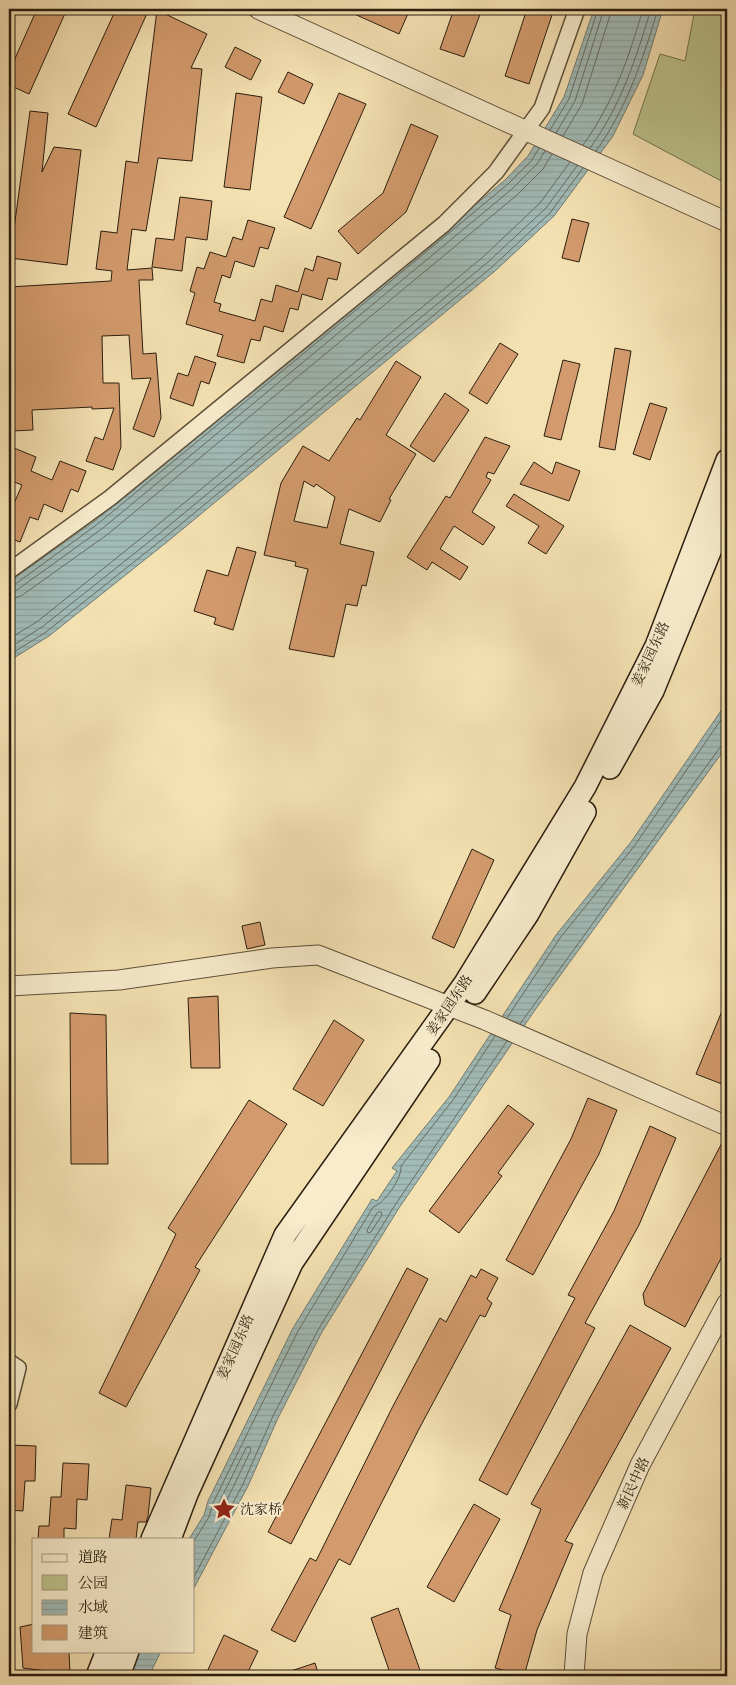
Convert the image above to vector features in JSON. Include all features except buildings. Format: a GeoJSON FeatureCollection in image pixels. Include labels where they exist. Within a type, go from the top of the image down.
{"type":"FeatureCollection","features":[{"type":"Feature","properties":{"kind":"main road","name":"姜家园东路"},"geometry":{"type":"LineString","coordinates":[[170,1538],[187,1494],[292,1263],[456,1009],[585,787],[656,646],[727,460]]}},
{"type":"Feature","properties":{"kind":"main road","name":"姜家园东路"},"geometry":{"type":"LineString","coordinates":[[152,1538],[285,1235],[528,914],[653,691],[727,510]]}},
{"type":"Feature","properties":{"kind":"main road"},"geometry":{"type":"LineString","coordinates":[[97,1676],[107,1652]]}},
{"type":"Feature","properties":{"kind":"main road"},"geometry":{"type":"LineString","coordinates":[[119,1676],[128,1652]]}},
{"type":"Feature","properties":{"kind":"street"},"geometry":{"type":"LineString","coordinates":[[258,9],[416,79],[532,135],[727,222]]}},
{"type":"Feature","properties":{"kind":"street"},"geometry":{"type":"LineString","coordinates":[[9,571],[110,498],[444,224],[532,135],[577,9]]}},
{"type":"Feature","properties":{"kind":"street"},"geometry":{"type":"LineString","coordinates":[[9,986],[119,980],[272,958],[318,955],[485,1020],[727,1126]]}},
{"type":"Feature","properties":{"kind":"street","name":"新民中路"},"geometry":{"type":"LineString","coordinates":[[574,1676],[577,1634],[593,1573],[640,1465],[727,1303]]}},
{"type":"Feature","properties":{"kind":"street"},"geometry":{"type":"LineString","coordinates":[[9,1362],[18,1368],[9,1404]]}},
{"type":"Feature","properties":{"kind":"green space"},"geometry":{"type":"Polygon","coordinates":[[[695,9],[727,9],[727,184],[633,134],[660,54],[685,61],[695,9]]]}},
{"type":"Feature","properties":{"kind":"water"},"geometry":{"type":"Polygon","coordinates":[[[594,9],[663,9],[643,75],[613,136],[554,216],[495,271],[167,542],[49,636],[9,661],[9,582],[96,520],[505,180],[528,156],[564,97],[594,9]]]}},
{"type":"Feature","properties":{"kind":"water"},"geometry":{"type":"Polygon","coordinates":[[[727,702],[727,746],[535,1010],[399,1208],[322,1332],[278,1418],[248,1486],[195,1586],[195,1538],[190,1538],[204,1515],[208,1501],[293,1328],[372,1199],[377,1201],[397,1171],[392,1168],[449,1097],[556,935],[631,842],[727,702]]]}},
{"type":"Feature","properties":{"kind":"water"},"geometry":{"type":"Polygon","coordinates":[[[134,1652],[161,1652],[149,1676],[123,1676],[134,1652]]]}},
{"type":"Feature","properties":{"kind":"place","name":"沈家桥"},"geometry":{"type":"Point","coordinates":[224,1509]}}]}
